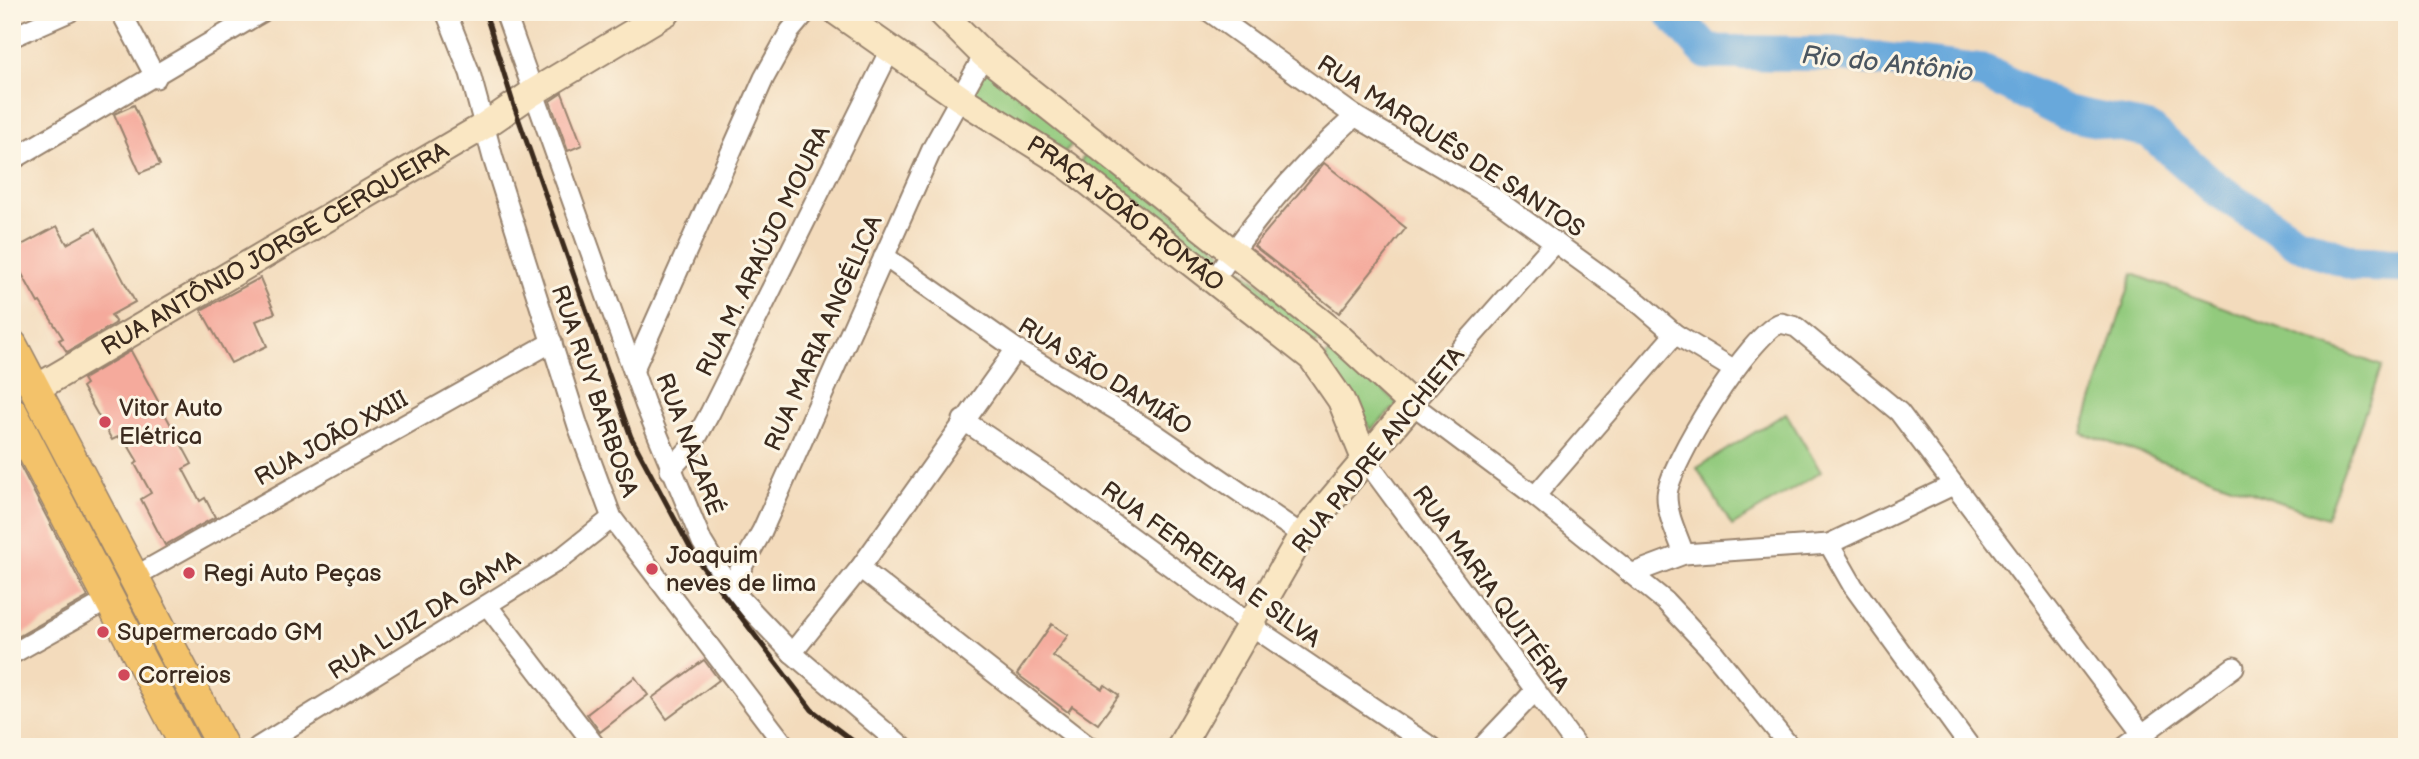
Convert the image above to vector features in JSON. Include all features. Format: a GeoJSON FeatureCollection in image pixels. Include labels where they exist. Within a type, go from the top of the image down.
{"type":"FeatureCollection","features":[{"type":"Feature","properties":{"kind":"main road"},"geometry":{"type":"LineString","coordinates":[[12,345],[223,747]]}},
{"type":"Feature","properties":{"kind":"main road"},"geometry":{"type":"LineString","coordinates":[[12,412],[186,747]]}},
{"type":"Feature","properties":{"kind":"main road"},"geometry":{"type":"LineString","coordinates":[[67,521],[97,505]]}},
{"type":"Feature","properties":{"kind":"street"},"geometry":{"type":"LineString","coordinates":[[12,37],[69,12]]}},
{"type":"Feature","properties":{"kind":"street"},"geometry":{"type":"LineString","coordinates":[[121,12],[156,78]]}},
{"type":"Feature","properties":{"kind":"street"},"geometry":{"type":"LineString","coordinates":[[12,160],[156,78],[262,12]]}},
{"type":"Feature","properties":{"kind":"street","name":"RUA RUY BARBOSA"},"geometry":{"type":"LineString","coordinates":[[446,12],[470,73],[484,127],[578,426],[612,518],[786,747]]}},
{"type":"Feature","properties":{"kind":"street","name":"RUA NAZARÉ"},"geometry":{"type":"LineString","coordinates":[[505,12],[523,100],[634,369],[670,470],[702,542],[730,588],[792,653],[903,747]]}},
{"type":"Feature","properties":{"kind":"street","name":"RUA ANTÔNIO JORGE CERQUEIRA"},"geometry":{"type":"LineString","coordinates":[[35,388],[484,127],[523,100],[667,12]]}},
{"type":"Feature","properties":{"kind":"street"},"geometry":{"type":"LineString","coordinates":[[634,369],[764,78],[790,31],[806,12]]}},
{"type":"Feature","properties":{"kind":"street","name":"PRAÇA JOÃO ROMÃO"},"geometry":{"type":"LineString","coordinates":[[837,12],[960,97],[1068,165],[1312,358],[1341,400],[1365,459]]}},
{"type":"Feature","properties":{"kind":"street","name":"PRAÇA JOÃO ROMÃO"},"geometry":{"type":"LineString","coordinates":[[941,12],[984,55],[1337,335],[1412,404]]}},
{"type":"Feature","properties":{"kind":"street","name":"RUA MARQUÊS DE SANTOS"},"geometry":{"type":"LineString","coordinates":[[1210,12],[1355,116],[1494,198],[1639,303],[1675,334],[1734,369]]}},
{"type":"Feature","properties":{"kind":"street","name":"RUA M. ARAÚJO MOURA"},"geometry":{"type":"LineString","coordinates":[[670,470],[692,446],[710,414],[891,48]]}},
{"type":"Feature","properties":{"kind":"street","name":"RUA MARIA ANGÉLICA"},"geometry":{"type":"LineString","coordinates":[[730,588],[762,531],[933,148],[984,55]]}},
{"type":"Feature","properties":{"kind":"street"},"geometry":{"type":"LineString","coordinates":[[1213,282],[1232,252],[1306,160],[1355,116]]}},
{"type":"Feature","properties":{"kind":"street"},"geometry":{"type":"LineString","coordinates":[[1068,165],[1090,141]]}},
{"type":"Feature","properties":{"kind":"street","name":"RUA PADRE ANCHIETA"},"geometry":{"type":"LineString","coordinates":[[1180,747],[1302,535],[1412,404],[1555,242]]}},
{"type":"Feature","properties":{"kind":"street","name":"RUA SÃO DAMIÃO"},"geometry":{"type":"LineString","coordinates":[[884,256],[1016,349],[1154,433],[1302,535]]}},
{"type":"Feature","properties":{"kind":"street"},"geometry":{"type":"LineString","coordinates":[[1684,554],[1667,496],[1672,472],[1734,369],[1766,331],[1780,323],[1796,327],[1899,412],[2148,740]]}},
{"type":"Feature","properties":{"kind":"street"},"geometry":{"type":"LineString","coordinates":[[1535,496],[1675,334]]}},
{"type":"Feature","properties":{"kind":"street"},"geometry":{"type":"LineString","coordinates":[[1312,358],[1337,335]]}},
{"type":"Feature","properties":{"kind":"street","name":"RUA JOÃO XXIII"},"geometry":{"type":"LineString","coordinates":[[134,577],[552,342]]}},
{"type":"Feature","properties":{"kind":"street"},"geometry":{"type":"LineString","coordinates":[[792,653],[860,568],[1016,349]]}},
{"type":"Feature","properties":{"kind":"street"},"geometry":{"type":"LineString","coordinates":[[1412,404],[1535,496],[1665,601],[1714,653],[1790,747]]}},
{"type":"Feature","properties":{"kind":"street","name":"RUA FERREIRA E SILVA"},"geometry":{"type":"LineString","coordinates":[[964,420],[1057,483],[1252,626],[1431,747]]}},
{"type":"Feature","properties":{"kind":"street","name":"RUA MARIA QUITÉRIA"},"geometry":{"type":"LineString","coordinates":[[1365,459],[1577,747]]}},
{"type":"Feature","properties":{"kind":"street"},"geometry":{"type":"LineString","coordinates":[[1631,574],[1684,554],[1829,544],[1953,485]]}},
{"type":"Feature","properties":{"kind":"street","name":"RUA LUIZ DA GAMA"},"geometry":{"type":"LineString","coordinates":[[258,747],[559,560],[612,518]]}},
{"type":"Feature","properties":{"kind":"street"},"geometry":{"type":"LineString","coordinates":[[1829,544],[1853,586],[1970,747]]}},
{"type":"Feature","properties":{"kind":"street"},"geometry":{"type":"LineString","coordinates":[[860,568],[1089,747]]}},
{"type":"Feature","properties":{"kind":"street"},"geometry":{"type":"LineString","coordinates":[[12,654],[110,599]]}},
{"type":"Feature","properties":{"kind":"street"},"geometry":{"type":"LineString","coordinates":[[487,605],[596,747]]}},
{"type":"Feature","properties":{"kind":"street"},"geometry":{"type":"LineString","coordinates":[[2125,747],[2148,740],[2234,667]]}},
{"type":"Feature","properties":{"kind":"street"},"geometry":{"type":"LineString","coordinates":[[1482,747],[1534,692]]}},
{"type":"Feature","properties":{"kind":"green space"},"geometry":{"type":"Polygon","coordinates":[[[990,66],[1076,140],[1062,155],[969,91],[990,66]]]}},
{"type":"Feature","properties":{"kind":"green space"},"geometry":{"type":"Polygon","coordinates":[[[1091,147],[1222,252],[1211,268],[1078,165],[1091,147]]]}},
{"type":"Feature","properties":{"kind":"green space"},"geometry":{"type":"Polygon","coordinates":[[[1234,264],[1323,334],[1314,347],[1226,281],[1234,264]]]}},
{"type":"Feature","properties":{"kind":"green space"},"geometry":{"type":"Polygon","coordinates":[[[2133,274],[2382,366],[2326,518],[2082,433],[2133,274]]]}},
{"type":"Feature","properties":{"kind":"green space"},"geometry":{"type":"Polygon","coordinates":[[[1334,344],[1398,404],[1371,430],[1325,358],[1334,344]]]}},
{"type":"Feature","properties":{"kind":"green space"},"geometry":{"type":"Polygon","coordinates":[[[1786,413],[1821,472],[1732,526],[1697,468],[1786,413]]]}},
{"type":"Feature","properties":{"kind":"building"},"geometry":{"type":"Polygon","coordinates":[[[562,93],[582,145],[568,151],[550,101],[562,93]]]}},
{"type":"Feature","properties":{"kind":"building"},"geometry":{"type":"Polygon","coordinates":[[[134,105],[160,165],[140,173],[114,114],[134,105]]]}},
{"type":"Feature","properties":{"kind":"building"},"geometry":{"type":"Polygon","coordinates":[[[1324,163],[1406,228],[1339,313],[1254,246],[1324,163]]]}},
{"type":"Feature","properties":{"kind":"building"},"geometry":{"type":"Polygon","coordinates":[[[57,226],[67,244],[96,228],[135,302],[111,315],[116,323],[67,352],[59,340],[63,338],[40,302],[38,303],[12,256],[12,250],[57,226]]]}},
{"type":"Feature","properties":{"kind":"building"},"geometry":{"type":"Polygon","coordinates":[[[260,278],[275,313],[256,321],[267,346],[231,363],[201,310],[260,278]]]}},
{"type":"Feature","properties":{"kind":"building"},"geometry":{"type":"Polygon","coordinates":[[[131,351],[192,464],[183,469],[200,501],[205,498],[215,517],[165,545],[141,499],[151,493],[135,464],[138,462],[122,435],[112,440],[82,387],[86,384],[83,379],[131,351]]]}},
{"type":"Feature","properties":{"kind":"building"},"geometry":{"type":"Polygon","coordinates":[[[12,450],[88,597],[12,640],[12,450]]]}},
{"type":"Feature","properties":{"kind":"building"},"geometry":{"type":"Polygon","coordinates":[[[1052,624],[1068,635],[1053,656],[1102,689],[1105,685],[1119,695],[1098,724],[1072,706],[1068,712],[1017,674],[1052,624]]]}},
{"type":"Feature","properties":{"kind":"building"},"geometry":{"type":"Polygon","coordinates":[[[704,660],[719,680],[667,719],[652,698],[704,660]]]}},
{"type":"Feature","properties":{"kind":"building"},"geometry":{"type":"Polygon","coordinates":[[[635,677],[648,695],[600,732],[587,714],[635,677]]]}},
{"type":"Feature","properties":{"kind":"waterway","name":"Rio do Antônio"},"geometry":{"type":"LineString","coordinates":[[1671,12],[1707,52],[1837,54],[1984,72],[2066,113],[2149,130],[2215,188],[2297,242],[2356,264],[2407,266]]}},
{"type":"Feature","properties":{"kind":"railway"},"geometry":{"type":"LineString","coordinates":[[485,12],[514,106],[631,437],[695,557],[812,710],[861,747]]}},
{"type":"Feature","properties":{"kind":"place","name":"Vitor Auto Elétrica"},"geometry":{"type":"Point","coordinates":[105,422]}},
{"type":"Feature","properties":{"kind":"place","name":"Joaquim neves de lima"},"geometry":{"type":"Point","coordinates":[652,569]}},
{"type":"Feature","properties":{"kind":"place","name":"Regi Auto Peças"},"geometry":{"type":"Point","coordinates":[189,573]}},
{"type":"Feature","properties":{"kind":"place","name":"Supermercado GM"},"geometry":{"type":"Point","coordinates":[103,632]}},
{"type":"Feature","properties":{"kind":"place","name":"Correios"},"geometry":{"type":"Point","coordinates":[124,675]}}]}
